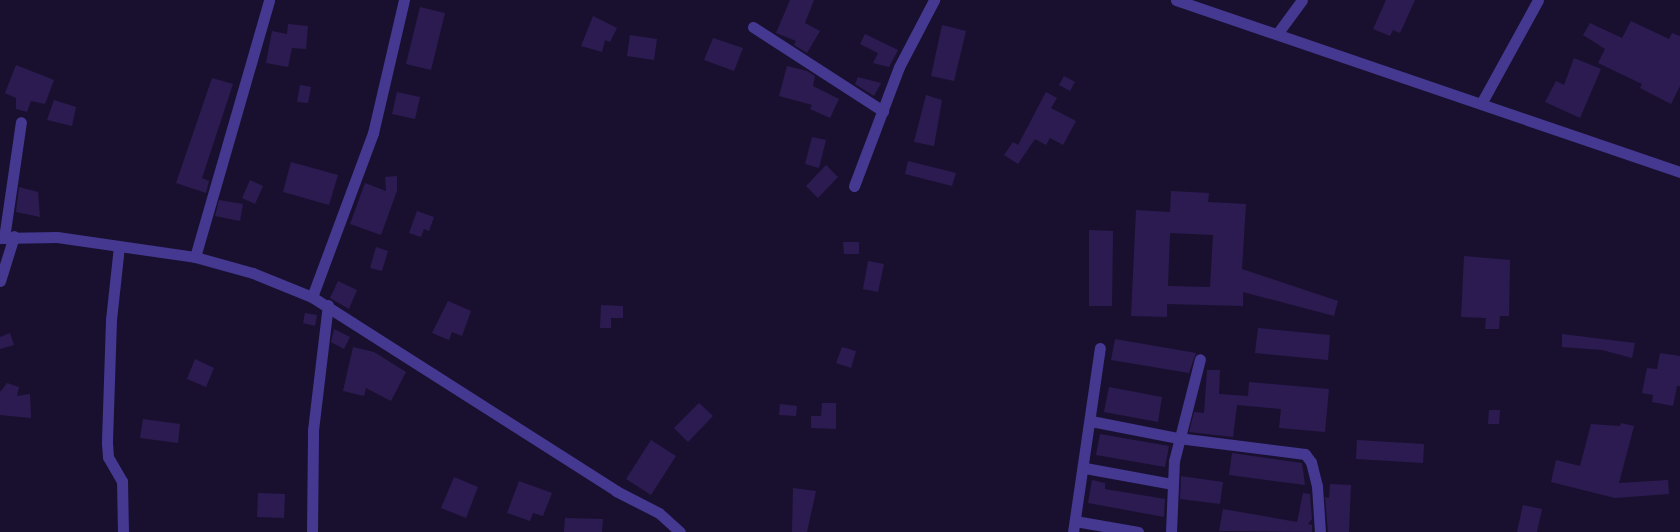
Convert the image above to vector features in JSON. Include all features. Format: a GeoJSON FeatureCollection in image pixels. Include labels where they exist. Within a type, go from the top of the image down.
{"type":"FeatureCollection","features":[{"type":"Feature","properties":{"kind":"street"},"geometry":{"type":"LineString","coordinates":[[194,257],[269,0]]}},
{"type":"Feature","properties":{"kind":"street"},"geometry":{"type":"LineString","coordinates":[[312,297],[373,133],[404,0]]}},
{"type":"Feature","properties":{"kind":"street"},"geometry":{"type":"LineString","coordinates":[[854,186],[900,67],[934,0]]}},
{"type":"Feature","properties":{"kind":"street"},"geometry":{"type":"LineString","coordinates":[[1176,0],[1482,102],[1680,172]]}},
{"type":"Feature","properties":{"kind":"street"},"geometry":{"type":"LineString","coordinates":[[1278,34],[1302,0]]}},
{"type":"Feature","properties":{"kind":"street"},"geometry":{"type":"LineString","coordinates":[[1482,102],[1538,0]]}},
{"type":"Feature","properties":{"kind":"street"},"geometry":{"type":"LineString","coordinates":[[753,27],[883,111]]}},
{"type":"Feature","properties":{"kind":"street"},"geometry":{"type":"LineString","coordinates":[[0,281],[21,122]]}},
{"type":"Feature","properties":{"kind":"street"},"geometry":{"type":"LineString","coordinates":[[6,237],[57,237],[194,257],[253,273],[312,297],[328,305],[616,491],[659,514],[680,532]]}},
{"type":"Feature","properties":{"kind":"street"},"geometry":{"type":"LineString","coordinates":[[119,246],[111,320],[107,443],[108,457],[122,481],[123,532]]}},
{"type":"Feature","properties":{"kind":"street"},"geometry":{"type":"LineString","coordinates":[[312,532],[313,430],[328,305]]}},
{"type":"Feature","properties":{"kind":"street"},"geometry":{"type":"LineString","coordinates":[[1100,348],[1092,421],[1074,526],[1138,532]]}},
{"type":"Feature","properties":{"kind":"street"},"geometry":{"type":"LineString","coordinates":[[1171,532],[1172,484],[1178,438],[1200,359]]}},
{"type":"Feature","properties":{"kind":"street"},"geometry":{"type":"LineString","coordinates":[[1092,421],[1178,438],[1305,454],[1311,462],[1317,486],[1320,532]]}},
{"type":"Feature","properties":{"kind":"street"},"geometry":{"type":"LineString","coordinates":[[1084,468],[1172,484]]}},
{"type":"Feature","properties":{"kind":"building"},"geometry":{"type":"Polygon","coordinates":[[[790,0],[814,0],[805,23],[820,31],[807,53],[794,45],[796,41],[776,33],[790,0]]]}},
{"type":"Feature","properties":{"kind":"building"},"geometry":{"type":"Polygon","coordinates":[[[1386,0],[1415,0],[1400,33],[1393,30],[1390,36],[1373,29],[1386,0]]]}},
{"type":"Feature","properties":{"kind":"building"},"geometry":{"type":"Polygon","coordinates":[[[420,7],[445,13],[431,70],[406,64],[420,7]]]}},
{"type":"Feature","properties":{"kind":"building"},"geometry":{"type":"Polygon","coordinates":[[[593,16],[617,28],[610,42],[605,40],[602,52],[581,46],[593,16]]]}},
{"type":"Feature","properties":{"kind":"building"},"geometry":{"type":"Polygon","coordinates":[[[1631,21],[1669,39],[1672,33],[1680,36],[1680,86],[1671,104],[1640,88],[1642,84],[1598,63],[1605,49],[1583,35],[1590,23],[1622,38],[1631,21]]]}},
{"type":"Feature","properties":{"kind":"building"},"geometry":{"type":"Polygon","coordinates":[[[288,24],[308,26],[306,49],[292,48],[288,67],[266,63],[272,31],[287,34],[288,24]]]}},
{"type":"Feature","properties":{"kind":"building"},"geometry":{"type":"Polygon","coordinates":[[[942,25],[966,31],[954,81],[931,76],[942,25]]]}},
{"type":"Feature","properties":{"kind":"building"},"geometry":{"type":"Polygon","coordinates":[[[865,34],[898,50],[889,67],[873,63],[878,53],[860,44],[865,34]]]}},
{"type":"Feature","properties":{"kind":"building"},"geometry":{"type":"Polygon","coordinates":[[[630,35],[657,39],[654,60],[627,56],[630,35]]]}},
{"type":"Feature","properties":{"kind":"building"},"geometry":{"type":"Polygon","coordinates":[[[713,38],[743,48],[734,71],[704,60],[713,38]]]}},
{"type":"Feature","properties":{"kind":"building"},"geometry":{"type":"Polygon","coordinates":[[[1574,58],[1601,69],[1580,118],[1545,102],[1556,81],[1564,85],[1574,58]]]}},
{"type":"Feature","properties":{"kind":"building"},"geometry":{"type":"Polygon","coordinates":[[[16,65],[54,80],[45,104],[31,101],[27,112],[16,109],[16,98],[5,93],[16,65]]]}},
{"type":"Feature","properties":{"kind":"building"},"geometry":{"type":"Polygon","coordinates":[[[787,66],[807,71],[815,76],[813,86],[839,99],[830,118],[810,109],[812,105],[779,96],[787,66]]]}},
{"type":"Feature","properties":{"kind":"building"},"geometry":{"type":"Polygon","coordinates":[[[1064,76],[1075,82],[1070,91],[1059,85],[1064,76]]]}},
{"type":"Feature","properties":{"kind":"building"},"geometry":{"type":"Polygon","coordinates":[[[858,77],[881,83],[874,96],[855,84],[858,77]]]}},
{"type":"Feature","properties":{"kind":"building"},"geometry":{"type":"Polygon","coordinates":[[[212,78],[233,84],[202,178],[209,181],[206,193],[176,183],[212,78]]]}},
{"type":"Feature","properties":{"kind":"building"},"geometry":{"type":"Polygon","coordinates":[[[300,85],[311,87],[308,103],[297,102],[300,85]]]}},
{"type":"Feature","properties":{"kind":"building"},"geometry":{"type":"Polygon","coordinates":[[[397,92],[420,97],[415,119],[392,114],[397,92]]]}},
{"type":"Feature","properties":{"kind":"building"},"geometry":{"type":"Polygon","coordinates":[[[1046,92],[1057,98],[1051,108],[1076,121],[1063,145],[1050,138],[1046,145],[1035,139],[1018,164],[1004,155],[1013,142],[1018,145],[1046,92]]]}},
{"type":"Feature","properties":{"kind":"building"},"geometry":{"type":"Polygon","coordinates":[[[926,95],[942,100],[934,146],[914,142],[926,95]]]}},
{"type":"Feature","properties":{"kind":"building"},"geometry":{"type":"Polygon","coordinates":[[[54,100],[76,107],[72,126],[47,120],[54,100]]]}},
{"type":"Feature","properties":{"kind":"building"},"geometry":{"type":"Polygon","coordinates":[[[812,137],[826,140],[819,168],[805,164],[812,137]]]}},
{"type":"Feature","properties":{"kind":"building"},"geometry":{"type":"Polygon","coordinates":[[[908,161],[956,173],[952,186],[905,174],[908,161]]]}},
{"type":"Feature","properties":{"kind":"building"},"geometry":{"type":"Polygon","coordinates":[[[291,162],[338,175],[329,205],[283,192],[291,162]]]}},
{"type":"Feature","properties":{"kind":"building"},"geometry":{"type":"Polygon","coordinates":[[[826,165],[838,177],[818,198],[806,186],[826,165]]]}},
{"type":"Feature","properties":{"kind":"building"},"geometry":{"type":"Polygon","coordinates":[[[397,176],[397,191],[381,235],[350,224],[365,183],[386,191],[385,177],[397,176]]]}},
{"type":"Feature","properties":{"kind":"building"},"geometry":{"type":"Polygon","coordinates":[[[250,180],[263,186],[255,204],[242,198],[250,180]]]}},
{"type":"Feature","properties":{"kind":"building"},"geometry":{"type":"Polygon","coordinates":[[[19,187],[38,192],[40,217],[16,212],[19,187]]]}},
{"type":"Feature","properties":{"kind":"building"},"geometry":{"type":"Polygon","coordinates":[[[1171,191],[1209,193],[1208,202],[1246,204],[1242,269],[1338,301],[1334,316],[1243,292],[1243,306],[1167,304],[1167,317],[1131,316],[1136,210],[1170,212],[1171,191]],[[1170,233],[1168,286],[1210,287],[1213,235],[1170,233]]]}},
{"type":"Feature","properties":{"kind":"building"},"geometry":{"type":"Polygon","coordinates":[[[219,200],[243,204],[240,221],[215,216],[219,200]]]}},
{"type":"Feature","properties":{"kind":"building"},"geometry":{"type":"Polygon","coordinates":[[[417,211],[434,217],[429,231],[424,229],[421,237],[409,233],[417,211]]]}},
{"type":"Feature","properties":{"kind":"building"},"geometry":{"type":"Polygon","coordinates":[[[1089,230],[1113,231],[1112,306],[1089,306],[1089,230]]]}},
{"type":"Feature","properties":{"kind":"building"},"geometry":{"type":"Polygon","coordinates":[[[843,242],[859,242],[859,254],[844,254],[843,242]]]}},
{"type":"Feature","properties":{"kind":"building"},"geometry":{"type":"Polygon","coordinates":[[[376,247],[388,251],[382,271],[370,268],[376,247]]]}},
{"type":"Feature","properties":{"kind":"building"},"geometry":{"type":"Polygon","coordinates":[[[1464,256],[1510,260],[1509,316],[1500,316],[1499,329],[1485,329],[1486,318],[1461,317],[1464,256]]]}},
{"type":"Feature","properties":{"kind":"building"},"geometry":{"type":"Polygon","coordinates":[[[868,261],[884,264],[878,292],[863,289],[868,261]]]}},
{"type":"Feature","properties":{"kind":"building"},"geometry":{"type":"Polygon","coordinates":[[[338,281],[357,290],[349,309],[330,298],[338,281]]]}},
{"type":"Feature","properties":{"kind":"building"},"geometry":{"type":"Polygon","coordinates":[[[448,301],[471,311],[462,336],[452,332],[449,340],[432,333],[448,301]]]}},
{"type":"Feature","properties":{"kind":"building"},"geometry":{"type":"Polygon","coordinates":[[[601,305],[623,306],[623,318],[611,318],[611,328],[600,328],[601,305]]]}},
{"type":"Feature","properties":{"kind":"building"},"geometry":{"type":"Polygon","coordinates":[[[305,313],[317,315],[315,326],[303,323],[305,313]]]}},
{"type":"Feature","properties":{"kind":"building"},"geometry":{"type":"Polygon","coordinates":[[[1258,328],[1330,335],[1328,360],[1255,353],[1258,328]]]}},
{"type":"Feature","properties":{"kind":"building"},"geometry":{"type":"Polygon","coordinates":[[[334,329],[350,337],[344,349],[331,342],[334,329]]]}},
{"type":"Feature","properties":{"kind":"building"},"geometry":{"type":"Polygon","coordinates":[[[10,333],[14,345],[0,349],[0,337],[10,333]]]}},
{"type":"Feature","properties":{"kind":"building"},"geometry":{"type":"Polygon","coordinates":[[[1562,334],[1635,343],[1632,358],[1602,350],[1562,347],[1562,334]]]}},
{"type":"Feature","properties":{"kind":"building"},"geometry":{"type":"Polygon","coordinates":[[[1115,339],[1196,353],[1189,373],[1111,360],[1115,339]]]}},
{"type":"Feature","properties":{"kind":"building"},"geometry":{"type":"Polygon","coordinates":[[[353,347],[374,352],[406,372],[391,401],[366,388],[364,396],[343,391],[353,347]]]}},
{"type":"Feature","properties":{"kind":"building"},"geometry":{"type":"Polygon","coordinates":[[[842,347],[856,351],[851,368],[836,363],[842,347]]]}},
{"type":"Feature","properties":{"kind":"building"},"geometry":{"type":"Polygon","coordinates":[[[1660,353],[1680,356],[1680,386],[1677,386],[1673,406],[1652,402],[1653,395],[1642,393],[1647,368],[1657,369],[1660,353]]]}},
{"type":"Feature","properties":{"kind":"building"},"geometry":{"type":"Polygon","coordinates":[[[195,359],[214,368],[206,387],[187,379],[195,359]]]}},
{"type":"Feature","properties":{"kind":"building"},"geometry":{"type":"Polygon","coordinates":[[[1207,370],[1220,370],[1219,394],[1248,396],[1249,382],[1329,389],[1325,432],[1279,428],[1281,409],[1237,405],[1233,437],[1189,432],[1194,412],[1204,413],[1207,370]]]}},
{"type":"Feature","properties":{"kind":"building"},"geometry":{"type":"Polygon","coordinates":[[[7,383],[19,387],[17,396],[30,394],[31,418],[0,415],[0,392],[7,383]]]}},
{"type":"Feature","properties":{"kind":"building"},"geometry":{"type":"Polygon","coordinates":[[[1109,387],[1162,397],[1158,422],[1104,412],[1109,387]]]}},
{"type":"Feature","properties":{"kind":"building"},"geometry":{"type":"Polygon","coordinates":[[[699,403],[713,416],[688,442],[674,428],[699,403]]]}},
{"type":"Feature","properties":{"kind":"building"},"geometry":{"type":"Polygon","coordinates":[[[822,403],[836,403],[836,429],[811,428],[811,416],[821,416],[822,403]]]}},
{"type":"Feature","properties":{"kind":"building"},"geometry":{"type":"Polygon","coordinates":[[[780,404],[797,406],[796,416],[779,415],[780,404]]]}},
{"type":"Feature","properties":{"kind":"building"},"geometry":{"type":"Polygon","coordinates":[[[1489,410],[1500,410],[1499,424],[1488,424],[1489,410]]]}},
{"type":"Feature","properties":{"kind":"building"},"geometry":{"type":"Polygon","coordinates":[[[143,419],[180,424],[178,443],[140,438],[143,419]]]}},
{"type":"Feature","properties":{"kind":"building"},"geometry":{"type":"Polygon","coordinates":[[[1621,423],[1634,426],[1619,483],[1668,480],[1669,494],[1615,498],[1551,482],[1556,460],[1580,466],[1591,424],[1620,426],[1621,423]]]}},
{"type":"Feature","properties":{"kind":"building"},"geometry":{"type":"Polygon","coordinates":[[[1100,434],[1169,446],[1165,467],[1096,455],[1100,434]]]}},
{"type":"Feature","properties":{"kind":"building"},"geometry":{"type":"Polygon","coordinates":[[[651,440],[676,456],[651,495],[626,479],[651,440]]]}},
{"type":"Feature","properties":{"kind":"building"},"geometry":{"type":"Polygon","coordinates":[[[1357,440],[1424,444],[1423,463],[1356,459],[1357,440]]]}},
{"type":"Feature","properties":{"kind":"building"},"geometry":{"type":"Polygon","coordinates":[[[1232,453],[1302,463],[1305,485],[1229,475],[1232,453]]]}},
{"type":"Feature","properties":{"kind":"building"},"geometry":{"type":"Polygon","coordinates":[[[1181,476],[1223,482],[1220,504],[1180,499],[1181,476]]]}},
{"type":"Feature","properties":{"kind":"building"},"geometry":{"type":"Polygon","coordinates":[[[454,477],[478,487],[466,518],[441,508],[454,477]]]}},
{"type":"Feature","properties":{"kind":"building"},"geometry":{"type":"Polygon","coordinates":[[[1092,480],[1105,483],[1105,489],[1165,499],[1164,517],[1088,503],[1092,480]]]}},
{"type":"Feature","properties":{"kind":"building"},"geometry":{"type":"Polygon","coordinates":[[[519,481],[552,493],[543,516],[533,513],[530,521],[507,513],[519,481]]]}},
{"type":"Feature","properties":{"kind":"building"},"geometry":{"type":"Polygon","coordinates":[[[1330,484],[1351,485],[1349,532],[1328,532],[1325,497],[1329,498],[1330,484]]]}},
{"type":"Feature","properties":{"kind":"building"},"geometry":{"type":"Polygon","coordinates":[[[793,488],[816,491],[807,532],[792,532],[793,488]]]}},
{"type":"Feature","properties":{"kind":"building"},"geometry":{"type":"Polygon","coordinates":[[[258,493],[285,494],[284,518],[257,517],[258,493]]]}},
{"type":"Feature","properties":{"kind":"building"},"geometry":{"type":"Polygon","coordinates":[[[1303,493],[1310,494],[1312,519],[1308,524],[1312,525],[1312,532],[1219,531],[1223,509],[1297,522],[1303,493]]]}},
{"type":"Feature","properties":{"kind":"building"},"geometry":{"type":"Polygon","coordinates":[[[1523,505],[1542,509],[1537,532],[1517,532],[1523,505]]]}},
{"type":"Feature","properties":{"kind":"building"},"geometry":{"type":"Polygon","coordinates":[[[565,518],[603,519],[602,532],[564,532],[565,518]]]}}]}
